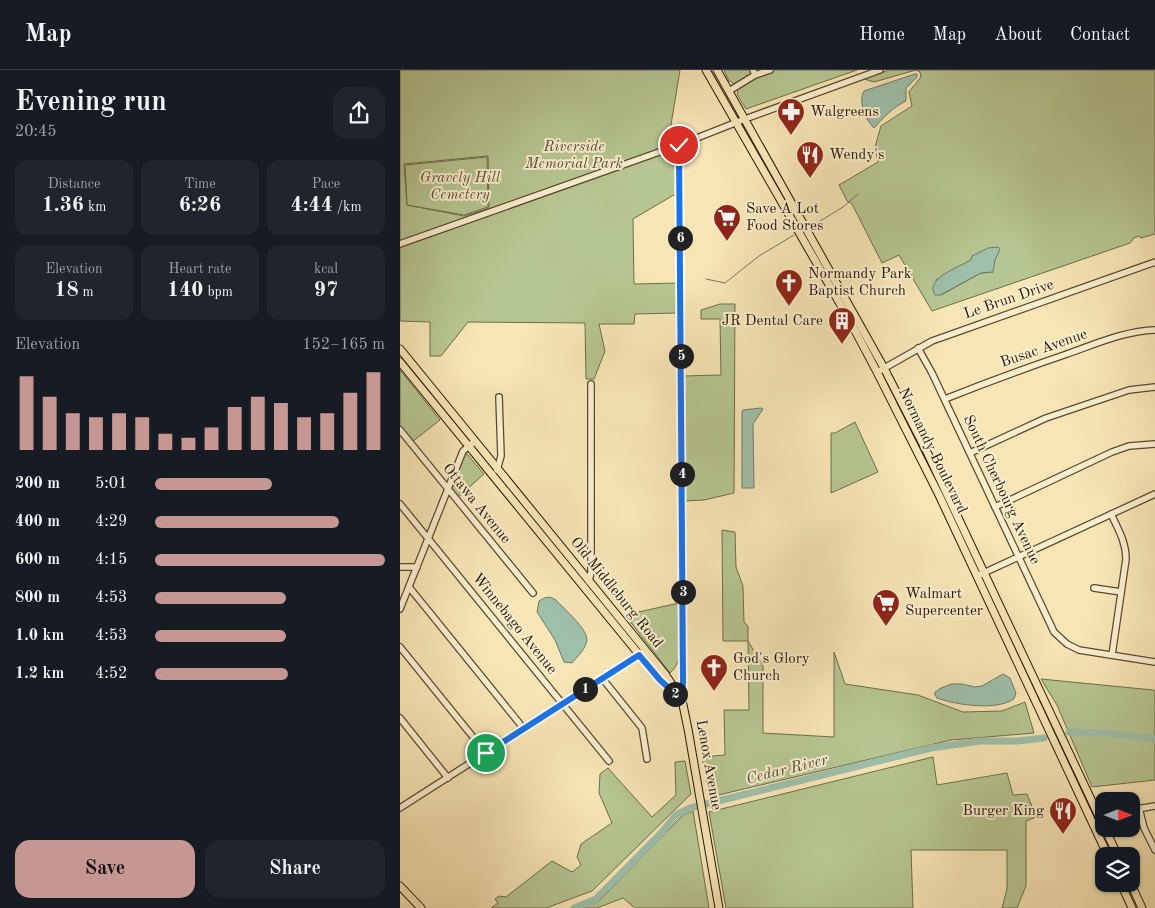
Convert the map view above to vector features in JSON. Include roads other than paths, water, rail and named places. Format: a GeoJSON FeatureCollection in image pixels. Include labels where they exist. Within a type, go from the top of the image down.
{"type":"FeatureCollection","features":[{"type":"Feature","properties":{"kind":"main road","name":"Normandy Boulevard"},"geometry":{"type":"LineString","coordinates":[[706,70],[877,372],[939,495],[1104,847]]}},
{"type":"Feature","properties":{"kind":"main road","name":"Normandy Boulevard"},"geometry":{"type":"LineString","coordinates":[[717,70],[884,368],[929,456],[1095,808]]}},
{"type":"Feature","properties":{"kind":"main road","name":"Old Middleburg Road"},"geometry":{"type":"LineString","coordinates":[[400,349],[417,376],[472,444],[494,476],[589,582],[642,652],[660,680],[682,700]]}},
{"type":"Feature","properties":{"kind":"main road","name":"Old Middleburg Road"},"geometry":{"type":"LineString","coordinates":[[400,362],[417,376]]}},
{"type":"Feature","properties":{"kind":"main road","name":"Old Middleburg Road"},"geometry":{"type":"LineString","coordinates":[[472,444],[498,469],[586,590],[642,652]]}},
{"type":"Feature","properties":{"kind":"main road"},"geometry":{"type":"LineString","coordinates":[[586,590],[589,582]]}},
{"type":"Feature","properties":{"kind":"main road","name":"Lenox Avenue"},"geometry":{"type":"LineString","coordinates":[[682,700],[719,908]]}},
{"type":"Feature","properties":{"kind":"main road"},"geometry":{"type":"LineString","coordinates":[[1064,761],[1070,764],[1082,787],[1086,788]]}},
{"type":"Feature","properties":{"kind":"main road"},"geometry":{"type":"LineString","coordinates":[[400,886],[421,908]]}},
{"type":"Feature","properties":{"kind":"main road"},"geometry":{"type":"LineString","coordinates":[[1125,892],[1132,908]]}},
{"type":"Feature","properties":{"kind":"main road"},"geometry":{"type":"LineString","coordinates":[[1135,892],[1142,908]]}},
{"type":"Feature","properties":{"kind":"street"},"geometry":{"type":"LineString","coordinates":[[728,91],[754,72],[770,70]]}},
{"type":"Feature","properties":{"kind":"street"},"geometry":{"type":"LineString","coordinates":[[400,244],[679,145],[856,76],[880,70]]}},
{"type":"Feature","properties":{"kind":"street","name":"Lenox Avenue"},"geometry":{"type":"LineString","coordinates":[[679,145],[682,700]]}},
{"type":"Feature","properties":{"kind":"street","name":"Le Brun Drive"},"geometry":{"type":"LineString","coordinates":[[877,372],[918,348],[944,336],[1155,262]]}},
{"type":"Feature","properties":{"kind":"street","name":"Busac Avenue"},"geometry":{"type":"LineString","coordinates":[[944,400],[979,385],[1119,336],[1140,330],[1155,330]]}},
{"type":"Feature","properties":{"kind":"street","name":"South Cherbourg Avenue"},"geometry":{"type":"LineString","coordinates":[[918,348],[932,373],[1052,628],[1063,641],[1079,650],[1112,655]]}},
{"type":"Feature","properties":{"kind":"street"},"geometry":{"type":"LineString","coordinates":[[589,582],[591,572],[591,384]]}},
{"type":"Feature","properties":{"kind":"street"},"geometry":{"type":"LineString","coordinates":[[970,453],[1046,418],[1129,390],[1155,387]]}},
{"type":"Feature","properties":{"kind":"street"},"geometry":{"type":"LineString","coordinates":[[494,476],[501,456],[499,397]]}},
{"type":"Feature","properties":{"kind":"street","name":"Ottawa Avenue"},"geometry":{"type":"LineString","coordinates":[[400,430],[533,593]]}},
{"type":"Feature","properties":{"kind":"street"},"geometry":{"type":"LineString","coordinates":[[400,609],[463,451],[472,444]]}},
{"type":"Feature","properties":{"kind":"street"},"geometry":{"type":"LineString","coordinates":[[995,507],[1120,449],[1155,444]]}},
{"type":"Feature","properties":{"kind":"street"},"geometry":{"type":"LineString","coordinates":[[977,576],[1155,494]]}},
{"type":"Feature","properties":{"kind":"street","name":"Winnebago Avenue"},"geometry":{"type":"LineString","coordinates":[[400,504],[609,761]]}},
{"type":"Feature","properties":{"kind":"street"},"geometry":{"type":"LineString","coordinates":[[1111,514],[1122,536],[1126,551],[1126,565],[1112,655],[1155,662]]}},
{"type":"Feature","properties":{"kind":"street"},"geometry":{"type":"LineString","coordinates":[[400,567],[417,567]]}},
{"type":"Feature","properties":{"kind":"street"},"geometry":{"type":"LineString","coordinates":[[409,587],[524,729]]}},
{"type":"Feature","properties":{"kind":"street"},"geometry":{"type":"LineString","coordinates":[[1094,588],[1121,592]]}},
{"type":"Feature","properties":{"kind":"street"},"geometry":{"type":"LineString","coordinates":[[400,647],[486,753]]}},
{"type":"Feature","properties":{"kind":"street"},"geometry":{"type":"LineString","coordinates":[[400,808],[642,652]]}},
{"type":"Feature","properties":{"kind":"street"},"geometry":{"type":"LineString","coordinates":[[602,678],[642,728],[647,760]]}},
{"type":"Feature","properties":{"kind":"street"},"geometry":{"type":"LineString","coordinates":[[400,718],[448,778]]}},
{"type":"Feature","properties":{"kind":"street"},"geometry":{"type":"LineString","coordinates":[[1140,808],[1155,806]]}},
{"type":"Feature","properties":{"kind":"street"},"geometry":{"type":"LineString","coordinates":[[1140,812],[1144,828],[1155,850]]}},
{"type":"Feature","properties":{"kind":"waterway"},"geometry":{"type":"LineString","coordinates":[[812,226],[843,207],[858,194]]}},
{"type":"Feature","properties":{"kind":"waterway"},"geometry":{"type":"LineString","coordinates":[[706,279],[725,283],[759,256],[794,235]]}},
{"type":"Feature","properties":{"kind":"waterway","name":"Cedar River"},"geometry":{"type":"LineString","coordinates":[[1069,732],[1106,733],[1155,739]]}},
{"type":"Feature","properties":{"kind":"waterway","name":"Cedar River"},"geometry":{"type":"LineString","coordinates":[[574,908],[596,899],[662,832],[676,815],[690,808],[931,748],[980,741],[1017,741],[1044,738]]}},
{"type":"Feature","properties":{"kind":"place","name":"Walgreens"},"geometry":{"type":"Point","coordinates":[791,136]}},
{"type":"Feature","properties":{"kind":"place","name":"Wendy's"},"geometry":{"type":"Point","coordinates":[810,179]}},
{"type":"Feature","properties":{"kind":"place","name":"Save A Lot Food Stores"},"geometry":{"type":"Point","coordinates":[727,242]}},
{"type":"Feature","properties":{"kind":"place","name":"Normandy Park Baptist Church"},"geometry":{"type":"Point","coordinates":[789,307]}},
{"type":"Feature","properties":{"kind":"place","name":"JR Dental Care"},"geometry":{"type":"Point","coordinates":[842,345]}},
{"type":"Feature","properties":{"kind":"place","name":"Walmart Supercenter"},"geometry":{"type":"Point","coordinates":[886,627]}},
{"type":"Feature","properties":{"kind":"place","name":"God's Glory Church"},"geometry":{"type":"Point","coordinates":[714,692]}},
{"type":"Feature","properties":{"kind":"place","name":"Burger King"},"geometry":{"type":"Point","coordinates":[1063,835]}},
{"type":"Feature","properties":{"kind":"park label","name":"Riverside Memorial Park"},"geometry":{"type":"Point","coordinates":[574,156]}},
{"type":"Feature","properties":{"kind":"park label","name":"Gravely Hill Cemetery"},"geometry":{"type":"Point","coordinates":[460,186]}}]}
